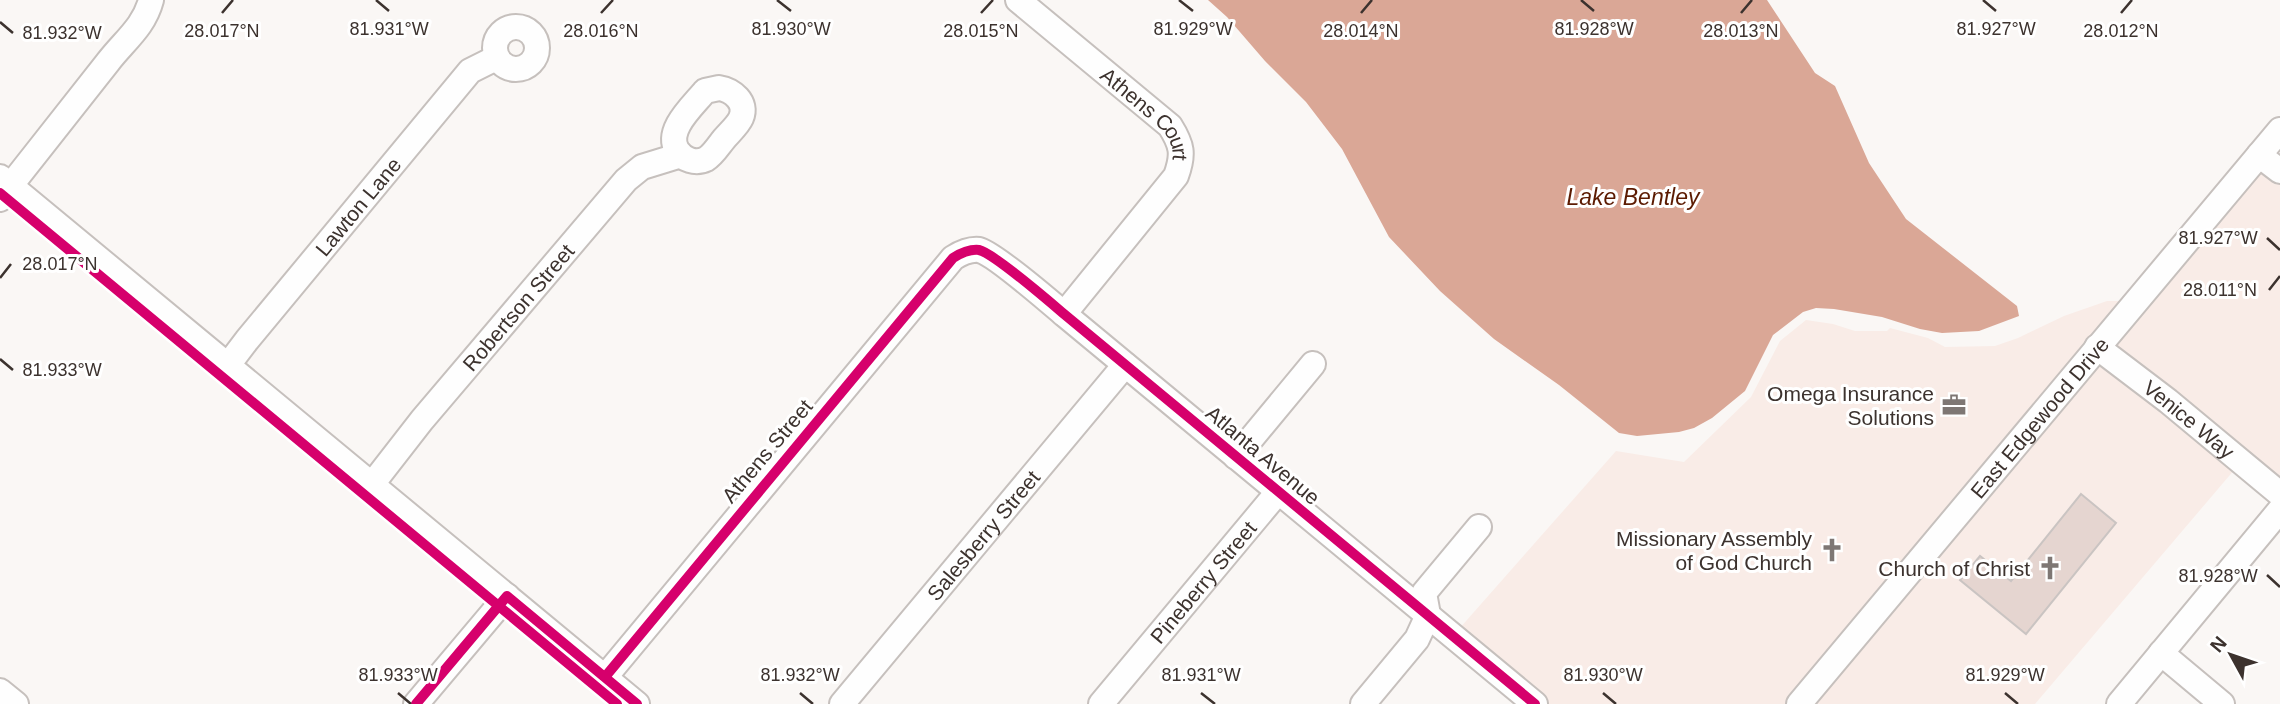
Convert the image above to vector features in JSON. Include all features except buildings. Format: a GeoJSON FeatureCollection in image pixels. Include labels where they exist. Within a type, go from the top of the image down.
{"type":"FeatureCollection","features":[{"type":"Feature","properties":{"kind":"street"},"geometry":{"type":"LineString","coordinates":[[151,0],[136,32],[4,187],[373,483],[638,704]]}},
{"type":"Feature","properties":{"kind":"street","name":"Athens Court"},"geometry":{"type":"LineString","coordinates":[[1018,0],[1170,126],[1180,141],[1181,160],[1176,176],[1064,314]]}},
{"type":"Feature","properties":{"kind":"street","name":"Lawton Lane"},"geometry":{"type":"LineString","coordinates":[[228,365],[470,71],[496,58]]}},
{"type":"Feature","properties":{"kind":"street","name":"East Edgewood Drive"},"geometry":{"type":"LineString","coordinates":[[1799,704],[2280,130]]}},
{"type":"Feature","properties":{"kind":"street","name":"Robertson Street"},"geometry":{"type":"LineString","coordinates":[[373,483],[422,420],[626,180],[642,167],[681,155]]}},
{"type":"Feature","properties":{"kind":"street"},"geometry":{"type":"LineString","coordinates":[[2259,155],[2280,171]]}},
{"type":"Feature","properties":{"kind":"street","name":"Atlanta Avenue"},"geometry":{"type":"LineString","coordinates":[[961,253],[981,250],[996,260],[1535,704]]}},
{"type":"Feature","properties":{"kind":"street","name":"Athens Street"},"geometry":{"type":"LineString","coordinates":[[605,677],[953,258],[961,253]]}},
{"type":"Feature","properties":{"kind":"street","name":"Venice Way"},"geometry":{"type":"LineString","coordinates":[[2097,347],[2168,401],[2280,494]]}},
{"type":"Feature","properties":{"kind":"street"},"geometry":{"type":"LineString","coordinates":[[1236,457],[1313,364]]}},
{"type":"Feature","properties":{"kind":"street","name":"Salesberry Street"},"geometry":{"type":"LineString","coordinates":[[842,704],[1125,365]]}},
{"type":"Feature","properties":{"kind":"street","name":"Pineberry Street"},"geometry":{"type":"LineString","coordinates":[[1101,704],[1278,492]]}},
{"type":"Feature","properties":{"kind":"street"},"geometry":{"type":"LineString","coordinates":[[2119,704],[2280,510]]}},
{"type":"Feature","properties":{"kind":"street"},"geometry":{"type":"LineString","coordinates":[[1363,704],[1417,639],[1428,615],[1424,593],[1479,527]]}},
{"type":"Feature","properties":{"kind":"street"},"geometry":{"type":"LineString","coordinates":[[416,704],[507,596]]}},
{"type":"Feature","properties":{"kind":"street"},"geometry":{"type":"LineString","coordinates":[[2161,653],[2222,704]]}},
{"type":"Feature","properties":{"kind":"street"},"geometry":{"type":"LineString","coordinates":[[0,691],[16,704]]}},
{"type":"Feature","properties":{"kind":"shaded area"},"geometry":{"type":"Polygon","coordinates":[[[2261,168],[2280,183],[2280,483],[2111,346],[2261,168]]]}},
{"type":"Feature","properties":{"kind":"shaded area"},"geometry":{"type":"Polygon","coordinates":[[[2107,301],[2122,301],[1786,704],[1549,704],[1459,629],[1616,451],[1684,462],[1751,397],[1780,341],[1806,320],[1855,331],[1887,331],[1890,328],[1928,338],[1945,347],[1995,346],[2064,316],[2107,301]]]}},
{"type":"Feature","properties":{"kind":"shaded area"},"geometry":{"type":"Polygon","coordinates":[[[2099,360],[2235,469],[2035,704],[1812,704],[2099,360]]]}},
{"type":"Feature","properties":{"kind":"water","name":"Lake Bentley"},"geometry":{"type":"Polygon","coordinates":[[[1208,0],[1767,0],[1815,73],[1835,86],[1869,163],[1906,219],[2017,306],[2019,316],[1979,331],[1942,333],[1882,317],[1816,308],[1803,312],[1773,335],[1745,391],[1712,418],[1694,428],[1679,432],[1637,436],[1619,433],[1559,385],[1494,339],[1440,291],[1389,237],[1342,149],[1306,102],[1208,0]]]}},
{"type":"Feature","properties":{"kind":"cycle path"},"geometry":{"type":"LineString","coordinates":[[0,193],[617,704]]}},
{"type":"Feature","properties":{"kind":"cycle path"},"geometry":{"type":"LineString","coordinates":[[605,677],[953,258],[965,252],[979,250],[1035,289],[1535,704]]}},
{"type":"Feature","properties":{"kind":"cycle path"},"geometry":{"type":"LineString","coordinates":[[416,704],[507,596],[637,704]]}},
{"type":"Feature","properties":{"kind":"place","name":"Omega Insurance Solutions"},"geometry":{"type":"Point","coordinates":[1954,405]}},
{"type":"Feature","properties":{"kind":"place","name":"Missionary Assembly of God Church"},"geometry":{"type":"Point","coordinates":[1832,550]}},
{"type":"Feature","properties":{"kind":"place","name":"Church of Christ"},"geometry":{"type":"Point","coordinates":[2050,568]}}]}
